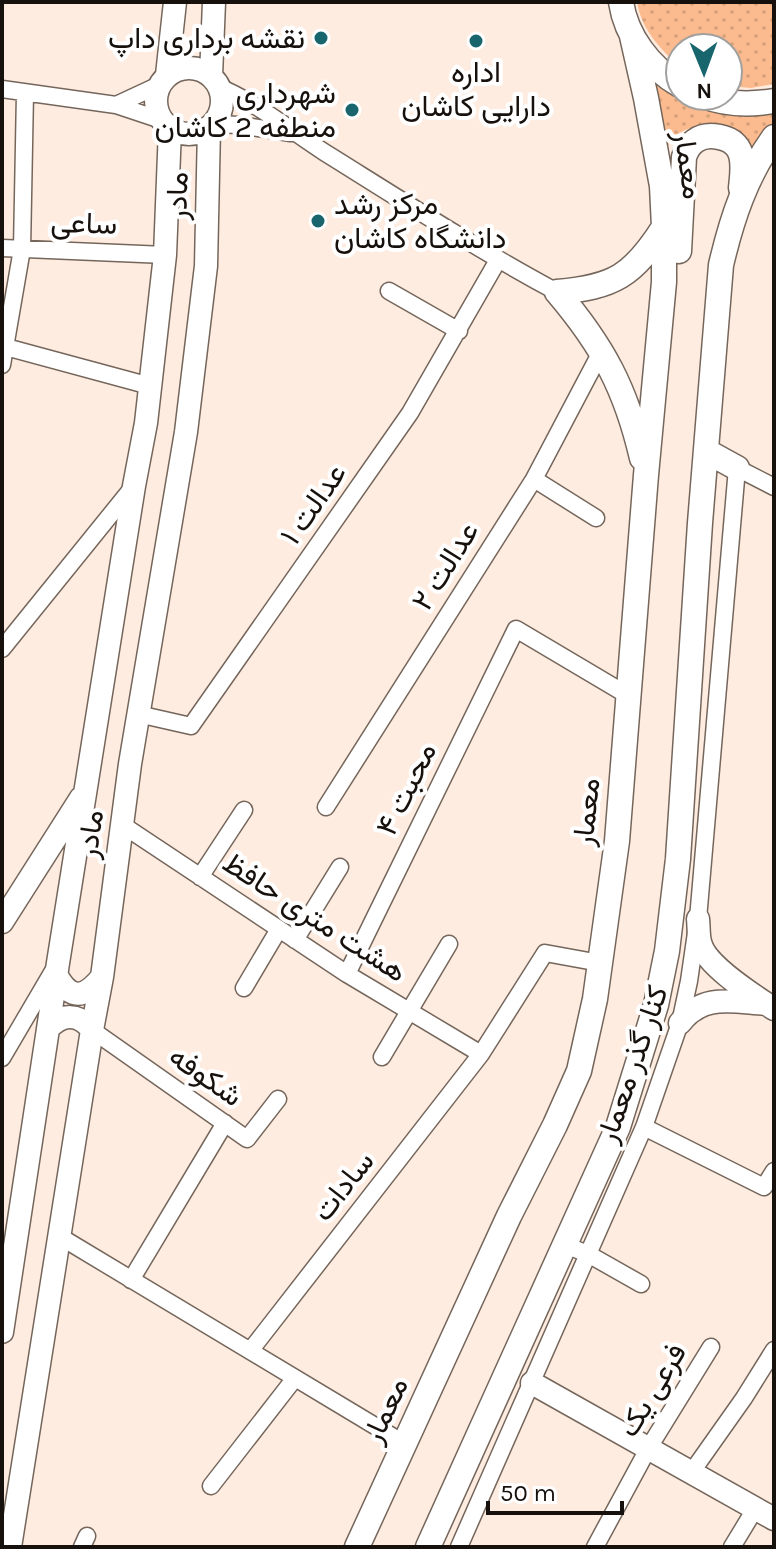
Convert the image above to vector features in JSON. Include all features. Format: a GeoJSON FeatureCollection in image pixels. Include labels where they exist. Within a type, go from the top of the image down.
{"type":"FeatureCollection","features":[{"type":"Feature","properties":{"kind":"main road"},"geometry":{"type":"LineString","coordinates":[[621,2],[623,16],[632,36],[643,53],[664,73]]}},
{"type":"Feature","properties":{"kind":"main road","name":"معمار"},"geometry":{"type":"LineString","coordinates":[[357,1547],[579,1071],[595,999],[617,841],[664,282],[662,186],[632,36]]}},
{"type":"Feature","properties":{"kind":"main road"},"geometry":{"type":"LineString","coordinates":[[744,104],[774,101]]}},
{"type":"Feature","properties":{"kind":"main road"},"geometry":{"type":"LineString","coordinates":[[664,282],[679,255],[684,157],[695,141],[706,136],[719,137],[736,145],[742,159],[740,199]]}},
{"type":"Feature","properties":{"kind":"main road","name":"معمار"},"geometry":{"type":"LineString","coordinates":[[428,1547],[618,1127],[650,1025],[667,951],[678,859],[721,265],[740,199],[774,137]]}},
{"type":"Feature","properties":{"kind":"main road"},"geometry":{"type":"LineString","coordinates":[[557,292],[606,284],[621,276],[650,249],[664,227]]}},
{"type":"Feature","properties":{"kind":"main road"},"geometry":{"type":"LineString","coordinates":[[557,292],[602,350],[623,393],[646,475]]}},
{"type":"Feature","properties":{"kind":"main road"},"geometry":{"type":"LineString","coordinates":[[706,451],[737,468]]}},
{"type":"Feature","properties":{"kind":"street"},"geometry":{"type":"LineString","coordinates":[[166,124],[156,109],[155,97],[163,80],[175,2]]}},
{"type":"Feature","properties":{"kind":"street"},"geometry":{"type":"LineString","coordinates":[[2,89],[116,105],[186,134],[202,132],[212,126],[221,111],[222,102],[215,82],[214,2]]}},
{"type":"Feature","properties":{"kind":"street"},"geometry":{"type":"LineString","coordinates":[[116,105],[185,67],[204,71],[215,82],[296,134],[498,260],[557,292]]}},
{"type":"Feature","properties":{"kind":"street"},"geometry":{"type":"LineString","coordinates":[[2,365],[22,249],[25,93]]}},
{"type":"Feature","properties":{"kind":"street","name":"مادر"},"geometry":{"type":"LineString","coordinates":[[3,1322],[146,423],[165,255],[166,124]]}},
{"type":"Feature","properties":{"kind":"street"},"geometry":{"type":"LineString","coordinates":[[212,126],[239,125],[296,134]]}},
{"type":"Feature","properties":{"kind":"street","name":"مادر"},"geometry":{"type":"LineString","coordinates":[[10,1547],[102,977],[138,714],[186,432],[206,266],[212,126]]}},
{"type":"Feature","properties":{"kind":"street","name":"ساعی"},"geometry":{"type":"LineString","coordinates":[[2,248],[165,255]]}},
{"type":"Feature","properties":{"kind":"street","name":"عدالت ۱"},"geometry":{"type":"LineString","coordinates":[[138,714],[191,726],[410,413],[498,260]]}},
{"type":"Feature","properties":{"kind":"street"},"geometry":{"type":"LineString","coordinates":[[389,291],[459,331]]}},
{"type":"Feature","properties":{"kind":"street"},"geometry":{"type":"LineString","coordinates":[[4,346],[150,386]]}},
{"type":"Feature","properties":{"kind":"street","name":"عدالت ۲"},"geometry":{"type":"LineString","coordinates":[[326,807],[534,479],[602,350]]}},
{"type":"Feature","properties":{"kind":"street"},"geometry":{"type":"LineString","coordinates":[[737,468],[774,487]]}},
{"type":"Feature","properties":{"kind":"street","name":"کنار گذر معمار"},"geometry":{"type":"LineString","coordinates":[[459,1547],[644,1127],[680,1023],[698,919],[737,468]]}},
{"type":"Feature","properties":{"kind":"street"},"geometry":{"type":"LineString","coordinates":[[534,479],[596,518]]}},
{"type":"Feature","properties":{"kind":"street"},"geometry":{"type":"LineString","coordinates":[[2,649],[134,486]]}},
{"type":"Feature","properties":{"kind":"street","name":"محبت ۴"},"geometry":{"type":"LineString","coordinates":[[347,974],[516,629],[629,696]]}},
{"type":"Feature","properties":{"kind":"street"},"geometry":{"type":"LineString","coordinates":[[2,922],[86,791]]}},
{"type":"Feature","properties":{"kind":"street"},"geometry":{"type":"LineString","coordinates":[[200,877],[244,810]]}},
{"type":"Feature","properties":{"kind":"street","name":"هشت متری حافظ"},"geometry":{"type":"LineString","coordinates":[[121,824],[347,974],[481,1054]]}},
{"type":"Feature","properties":{"kind":"street"},"geometry":{"type":"LineString","coordinates":[[295,940],[340,867]]}},
{"type":"Feature","properties":{"kind":"street"},"geometry":{"type":"LineString","coordinates":[[698,919],[700,945],[709,959],[770,1006]]}},
{"type":"Feature","properties":{"kind":"street"},"geometry":{"type":"LineString","coordinates":[[244,988],[279,929]]}},
{"type":"Feature","properties":{"kind":"street"},"geometry":{"type":"LineString","coordinates":[[382,1057],[449,944]]}},
{"type":"Feature","properties":{"kind":"street","name":"سادات"},"geometry":{"type":"LineString","coordinates":[[250,1351],[481,1054],[545,953],[600,963]]}},
{"type":"Feature","properties":{"kind":"street"},"geometry":{"type":"LineString","coordinates":[[57,969],[63,986],[72,993],[83,994],[93,989],[102,977]]}},
{"type":"Feature","properties":{"kind":"street"},"geometry":{"type":"LineString","coordinates":[[2,1058],[57,969]]}},
{"type":"Feature","properties":{"kind":"street"},"geometry":{"type":"LineString","coordinates":[[680,1023],[690,1010],[706,1003],[723,1001],[770,1006]]}},
{"type":"Feature","properties":{"kind":"street"},"geometry":{"type":"LineString","coordinates":[[48,1029],[65,1016],[85,1022],[92,1030]]}},
{"type":"Feature","properties":{"kind":"street","name":"شکوفه"},"geometry":{"type":"LineString","coordinates":[[92,1030],[247,1139],[278,1099]]}},
{"type":"Feature","properties":{"kind":"street"},"geometry":{"type":"LineString","coordinates":[[131,1280],[225,1123]]}},
{"type":"Feature","properties":{"kind":"street"},"geometry":{"type":"LineString","coordinates":[[644,1127],[764,1187],[774,1171]]}},
{"type":"Feature","properties":{"kind":"street"},"geometry":{"type":"LineString","coordinates":[[59,1236],[405,1444]]}},
{"type":"Feature","properties":{"kind":"street"},"geometry":{"type":"LineString","coordinates":[[565,1245],[588,1254],[641,1284]]}},
{"type":"Feature","properties":{"kind":"street","name":"فرعی یک"},"geometry":{"type":"LineString","coordinates":[[595,1547],[648,1449],[711,1347]]}},
{"type":"Feature","properties":{"kind":"street"},"geometry":{"type":"LineString","coordinates":[[691,1473],[774,1350]]}},
{"type":"Feature","properties":{"kind":"street"},"geometry":{"type":"LineString","coordinates":[[211,1486],[295,1378]]}},
{"type":"Feature","properties":{"kind":"street"},"geometry":{"type":"LineString","coordinates":[[532,1383],[764,1514],[732,1547]]}},
{"type":"Feature","properties":{"kind":"shaded area"},"geometry":{"type":"Polygon","coordinates":[[[637,2],[774,2],[774,84],[744,87],[744,32],[664,32],[664,52],[652,38],[637,2]]]}},
{"type":"Feature","properties":{"kind":"shaded area"},"geometry":{"type":"Polygon","coordinates":[[[649,71],[664,82],[664,112],[744,112],[744,107],[774,109],[774,127],[747,169],[701,126],[681,132],[667,148],[649,71]]]}},
{"type":"Feature","properties":{"kind":"place","name":"نقشه برداری داپ"},"geometry":{"type":"Point","coordinates":[321,38]}},
{"type":"Feature","properties":{"kind":"place","name":"اداره دارایی کاشان"},"geometry":{"type":"Point","coordinates":[476,41]}},
{"type":"Feature","properties":{"kind":"place","name":"شهرداری منطفه 2 کاشان"},"geometry":{"type":"Point","coordinates":[352,110]}},
{"type":"Feature","properties":{"kind":"place","name":"مرکز رشد دانشگاه کاشان"},"geometry":{"type":"Point","coordinates":[318,221]}}]}
